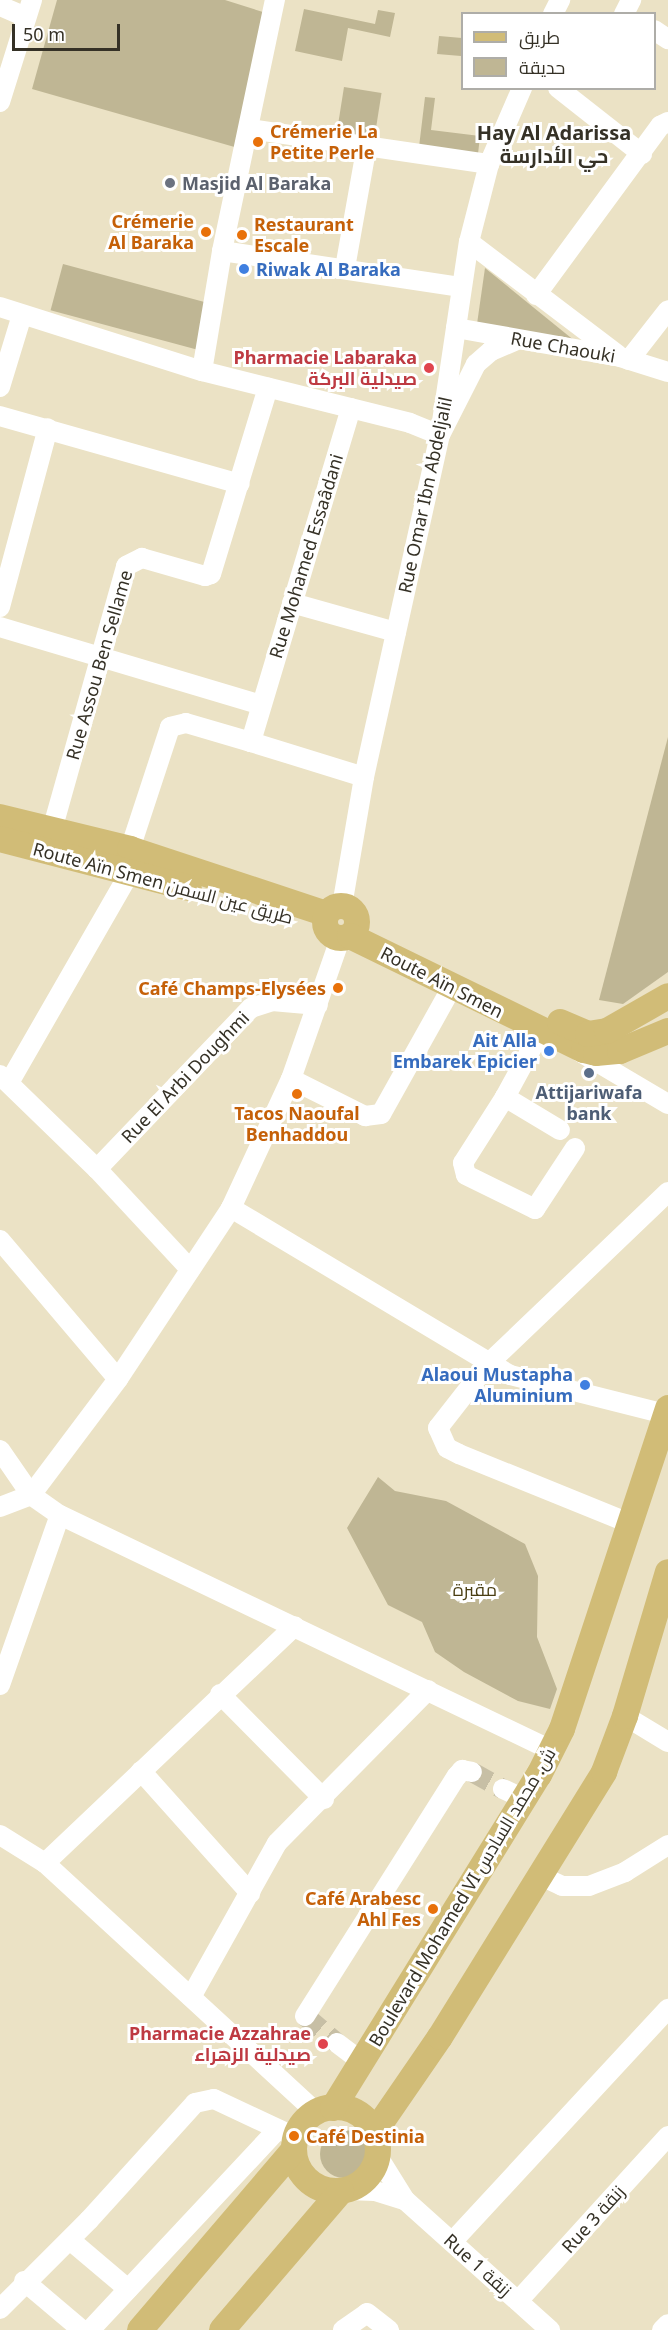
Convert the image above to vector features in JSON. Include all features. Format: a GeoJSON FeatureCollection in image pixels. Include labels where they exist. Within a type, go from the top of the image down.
{"type":"FeatureCollection","features":[{"type":"Feature","properties":{"kind":"main road","name":"Route Aïn Smen طريق عين السمن"},"geometry":{"type":"LineString","coordinates":[[0,817],[52,830],[130,861],[340,924]]}},
{"type":"Feature","properties":{"kind":"main road","name":"Route Aïn Smen طريق عين السمن"},"geometry":{"type":"LineString","coordinates":[[0,839],[130,861]]}},
{"type":"Feature","properties":{"kind":"main road","name":"Route Aïn Smen"},"geometry":{"type":"LineString","coordinates":[[340,924],[452,987],[549,1035],[596,1053],[620,1051],[668,1031]]}},
{"type":"Feature","properties":{"kind":"main road","name":"Route Aïn Smen"},"geometry":{"type":"LineString","coordinates":[[340,924],[588,1034],[607,1031],[668,996]]}},
{"type":"Feature","properties":{"kind":"main road","name":"Boulevard Mohamed VI ش. محمد السادس"},"geometry":{"type":"LineString","coordinates":[[325,2110],[362,2062],[513,1794],[551,1750],[562,1729],[666,1411]]}},
{"type":"Feature","properties":{"kind":"main road"},"geometry":{"type":"LineString","coordinates":[[222,2330],[344,2190],[369,2175],[376,2144],[604,1772],[625,1716],[668,1572]]}},
{"type":"Feature","properties":{"kind":"main road"},"geometry":{"type":"LineString","coordinates":[[140,2330],[305,2120],[325,2110],[359,2114],[376,2144]]}},
{"type":"Feature","properties":{"kind":"main road"},"geometry":{"type":"LineString","coordinates":[[289,2139],[299,2170],[308,2181],[320,2188],[344,2190]]}},
{"type":"Feature","properties":{"kind":"street"},"geometry":{"type":"LineString","coordinates":[[202,371],[222,250],[275,0]]}},
{"type":"Feature","properties":{"kind":"street"},"geometry":{"type":"LineString","coordinates":[[0,6],[29,9],[0,102]]}},
{"type":"Feature","properties":{"kind":"street","name":"Rue Omar Ibn Abdeljalil"},"geometry":{"type":"LineString","coordinates":[[32,1495],[118,1379],[231,1208],[291,1079],[318,1005],[340,924],[364,777],[440,435],[469,242],[489,164],[521,90]]}},
{"type":"Feature","properties":{"kind":"street"},"geometry":{"type":"LineString","coordinates":[[564,90],[578,95],[647,145]]}},
{"type":"Feature","properties":{"kind":"street"},"geometry":{"type":"LineString","coordinates":[[536,296],[647,145],[668,122]]}},
{"type":"Feature","properties":{"kind":"street"},"geometry":{"type":"LineString","coordinates":[[249,129],[489,164]]}},
{"type":"Feature","properties":{"kind":"street"},"geometry":{"type":"LineString","coordinates":[[345,268],[367,145]]}},
{"type":"Feature","properties":{"kind":"street"},"geometry":{"type":"LineString","coordinates":[[469,242],[536,296],[625,358],[668,310]]}},
{"type":"Feature","properties":{"kind":"street"},"geometry":{"type":"LineString","coordinates":[[222,250],[461,287]]}},
{"type":"Feature","properties":{"kind":"street"},"geometry":{"type":"LineString","coordinates":[[0,308],[202,371],[351,408],[440,435],[480,359],[517,340]]}},
{"type":"Feature","properties":{"kind":"street"},"geometry":{"type":"LineString","coordinates":[[0,387],[22,315]]}},
{"type":"Feature","properties":{"kind":"street","name":"Rue Chaouki"},"geometry":{"type":"LineString","coordinates":[[456,328],[625,358],[668,372]]}},
{"type":"Feature","properties":{"kind":"street","name":"Rue Assou Ben Sellame"},"geometry":{"type":"LineString","coordinates":[[52,830],[129,562],[142,558],[205,576],[211,574],[268,388]]}},
{"type":"Feature","properties":{"kind":"street","name":"Rue Mohamed Essaâdani"},"geometry":{"type":"LineString","coordinates":[[251,742],[351,408]]}},
{"type":"Feature","properties":{"kind":"street"},"geometry":{"type":"LineString","coordinates":[[0,416],[240,484]]}},
{"type":"Feature","properties":{"kind":"street"},"geometry":{"type":"LineString","coordinates":[[0,607],[48,429]]}},
{"type":"Feature","properties":{"kind":"street"},"geometry":{"type":"LineString","coordinates":[[292,603],[396,632]]}},
{"type":"Feature","properties":{"kind":"street"},"geometry":{"type":"LineString","coordinates":[[0,627],[261,705]]}},
{"type":"Feature","properties":{"kind":"street"},"geometry":{"type":"LineString","coordinates":[[190,1269],[97,1169],[5,1078],[130,861],[170,727],[186,723],[364,777]]}},
{"type":"Feature","properties":{"kind":"street"},"geometry":{"type":"LineString","coordinates":[[291,1079],[365,1116],[381,1114],[452,987]]}},
{"type":"Feature","properties":{"kind":"street","name":"Rue El Arbi Doughmi"},"geometry":{"type":"LineString","coordinates":[[97,1169],[251,1008],[272,1001],[318,1005]]}},
{"type":"Feature","properties":{"kind":"street"},"geometry":{"type":"LineString","coordinates":[[575,1148],[535,1209],[466,1175],[463,1163],[505,1097],[549,1035],[668,1104]]}},
{"type":"Feature","properties":{"kind":"street"},"geometry":{"type":"LineString","coordinates":[[505,1097],[560,1130]]}},
{"type":"Feature","properties":{"kind":"street"},"geometry":{"type":"LineString","coordinates":[[629,1523],[447,1448],[440,1438],[441,1422],[472,1389],[488,1364],[668,1192]]}},
{"type":"Feature","properties":{"kind":"street"},"geometry":{"type":"LineString","coordinates":[[231,1208],[444,1333],[488,1364],[548,1386],[666,1411]]}},
{"type":"Feature","properties":{"kind":"street"},"geometry":{"type":"LineString","coordinates":[[0,1240],[118,1379]]}},
{"type":"Feature","properties":{"kind":"street"},"geometry":{"type":"LineString","coordinates":[[0,1450],[32,1495],[60,1515],[551,1750]]}},
{"type":"Feature","properties":{"kind":"street"},"geometry":{"type":"LineString","coordinates":[[0,1507],[32,1495]]}},
{"type":"Feature","properties":{"kind":"street"},"geometry":{"type":"LineString","coordinates":[[0,1685],[60,1515]]}},
{"type":"Feature","properties":{"kind":"street"},"geometry":{"type":"LineString","coordinates":[[45,1863],[294,1626]]}},
{"type":"Feature","properties":{"kind":"street"},"geometry":{"type":"LineString","coordinates":[[191,1997],[277,1843],[324,1799],[429,1690]]}},
{"type":"Feature","properties":{"kind":"street"},"geometry":{"type":"LineString","coordinates":[[220,1694],[324,1799]]}},
{"type":"Feature","properties":{"kind":"street"},"geometry":{"type":"LineString","coordinates":[[625,1716],[668,1742]]}},
{"type":"Feature","properties":{"kind":"street"},"geometry":{"type":"LineString","coordinates":[[305,2016],[457,1776],[462,1770],[472,1772]]}},
{"type":"Feature","properties":{"kind":"street"},"geometry":{"type":"LineString","coordinates":[[141,1772],[250,1893]]}},
{"type":"Feature","properties":{"kind":"street"},"geometry":{"type":"LineString","coordinates":[[0,1835],[45,1863],[191,1997],[325,2110]]}},
{"type":"Feature","properties":{"kind":"street"},"geometry":{"type":"LineString","coordinates":[[541,1876],[562,1886],[588,1886],[625,1872],[668,1845]]}},
{"type":"Feature","properties":{"kind":"street"},"geometry":{"type":"LineString","coordinates":[[452,2241],[668,2009]]}},
{"type":"Feature","properties":{"kind":"street"},"geometry":{"type":"LineString","coordinates":[[337,2043],[362,2062]]}},
{"type":"Feature","properties":{"kind":"street"},"geometry":{"type":"LineString","coordinates":[[0,2309],[24,2281],[70,2240],[195,2103],[214,2098],[289,2139],[128,2289],[90,2330]]}},
{"type":"Feature","properties":{"kind":"street","name":"Rue 3 زنقة"},"geometry":{"type":"LineString","coordinates":[[518,2301],[668,2136]]}},
{"type":"Feature","properties":{"kind":"street"},"geometry":{"type":"LineString","coordinates":[[376,2144],[405,2200]]}},
{"type":"Feature","properties":{"kind":"street"},"geometry":{"type":"LineString","coordinates":[[344,2190],[375,2191],[405,2200]]}},
{"type":"Feature","properties":{"kind":"street","name":"Rue 1 زنقة"},"geometry":{"type":"LineString","coordinates":[[405,2200],[547,2329]]}},
{"type":"Feature","properties":{"kind":"street"},"geometry":{"type":"LineString","coordinates":[[70,2240],[128,2289]]}},
{"type":"Feature","properties":{"kind":"street"},"geometry":{"type":"LineString","coordinates":[[24,2281],[82,2330]]}},
{"type":"Feature","properties":{"kind":"street"},"geometry":{"type":"LineString","coordinates":[[344,2330],[367,2313],[389,2330]]}},
{"type":"Feature","properties":{"kind":"street"},"geometry":{"type":"LineString","coordinates":[[662,2330],[668,2324]]}},
{"type":"Feature","properties":{"kind":"green space"},"geometry":{"type":"Polygon","coordinates":[[[57,0],[225,0],[266,13],[238,148],[32,89],[57,0]]]}},
{"type":"Feature","properties":{"kind":"green space"},"geometry":{"type":"Polygon","coordinates":[[[304,9],[375,24],[378,10],[395,13],[390,37],[348,28],[342,61],[295,51],[304,9]]]}},
{"type":"Feature","properties":{"kind":"green space"},"geometry":{"type":"Polygon","coordinates":[[[439,36],[461,38],[461,56],[437,54],[439,36]]]}},
{"type":"Feature","properties":{"kind":"green space"},"geometry":{"type":"Polygon","coordinates":[[[344,87],[382,93],[374,138],[337,132],[344,87]]]}},
{"type":"Feature","properties":{"kind":"green space"},"geometry":{"type":"Polygon","coordinates":[[[425,97],[435,98],[431,130],[480,136],[478,154],[419,147],[425,97]]]}},
{"type":"Feature","properties":{"kind":"green space"},"geometry":{"type":"Polygon","coordinates":[[[63,264],[215,305],[202,351],[51,310],[63,264]]]}},
{"type":"Feature","properties":{"kind":"green space"},"geometry":{"type":"Polygon","coordinates":[[[485,268],[581,346],[477,324],[485,268]]]}},
{"type":"Feature","properties":{"kind":"green space"},"geometry":{"type":"Polygon","coordinates":[[[668,737],[668,972],[623,1004],[599,1000],[668,737]]]}},
{"type":"Feature","properties":{"kind":"green space","name":"مقبرة"},"geometry":{"type":"Polygon","coordinates":[[[378,1477],[395,1491],[446,1501],[525,1544],[538,1576],[537,1637],[557,1689],[550,1709],[518,1701],[464,1672],[435,1652],[422,1622],[388,1605],[347,1528],[378,1477]]]}},
{"type":"Feature","properties":{"kind":"green space"},"geometry":{"type":"Polygon","coordinates":[[[344,2130],[361,2137],[368,2154],[361,2171],[344,2178],[327,2171],[320,2154],[327,2137],[344,2130]]]}},
{"type":"Feature","properties":{"kind":"tunnel"},"geometry":{"type":"LineString","coordinates":[[472,1772],[503,1789]]}},
{"type":"Feature","properties":{"kind":"tunnel"},"geometry":{"type":"LineString","coordinates":[[305,2016],[337,2043]]}},
{"type":"Feature","properties":{"kind":"place","name":"Crémerie La Petite Perle"},"geometry":{"type":"Point","coordinates":[258,142]}},
{"type":"Feature","properties":{"kind":"place","name":"Masjid Al Baraka"},"geometry":{"type":"Point","coordinates":[170,183]}},
{"type":"Feature","properties":{"kind":"place","name":"Crémerie Al Baraka"},"geometry":{"type":"Point","coordinates":[206,232]}},
{"type":"Feature","properties":{"kind":"place","name":"Restaurant Escale"},"geometry":{"type":"Point","coordinates":[242,235]}},
{"type":"Feature","properties":{"kind":"place","name":"Riwak Al Baraka"},"geometry":{"type":"Point","coordinates":[244,269]}},
{"type":"Feature","properties":{"kind":"place","name":"Pharmacie Labaraka صيدلية البركة"},"geometry":{"type":"Point","coordinates":[429,368]}},
{"type":"Feature","properties":{"kind":"place","name":"Café Champs-Elysées"},"geometry":{"type":"Point","coordinates":[338,988]}},
{"type":"Feature","properties":{"kind":"place","name":"Ait Alla Embarek Epicier"},"geometry":{"type":"Point","coordinates":[549,1051]}},
{"type":"Feature","properties":{"kind":"place","name":"Attijariwafa bank"},"geometry":{"type":"Point","coordinates":[589,1073]}},
{"type":"Feature","properties":{"kind":"place","name":"Tacos Naoufal Benhaddou"},"geometry":{"type":"Point","coordinates":[297,1094]}},
{"type":"Feature","properties":{"kind":"place","name":"Alaoui Mustapha Aluminium"},"geometry":{"type":"Point","coordinates":[585,1385]}},
{"type":"Feature","properties":{"kind":"place","name":"Café Arabesc Ahl Fes"},"geometry":{"type":"Point","coordinates":[433,1909]}},
{"type":"Feature","properties":{"kind":"place","name":"Pharmacie Azzahrae صيدلية الزهراء"},"geometry":{"type":"Point","coordinates":[323,2044]}},
{"type":"Feature","properties":{"kind":"place","name":"Café Destinia"},"geometry":{"type":"Point","coordinates":[294,2136]}},
{"type":"Feature","properties":{"kind":"district","name":"Hay Al Adarissa حي الأدارسة"},"geometry":{"type":"Point","coordinates":[554,144]}}]}
